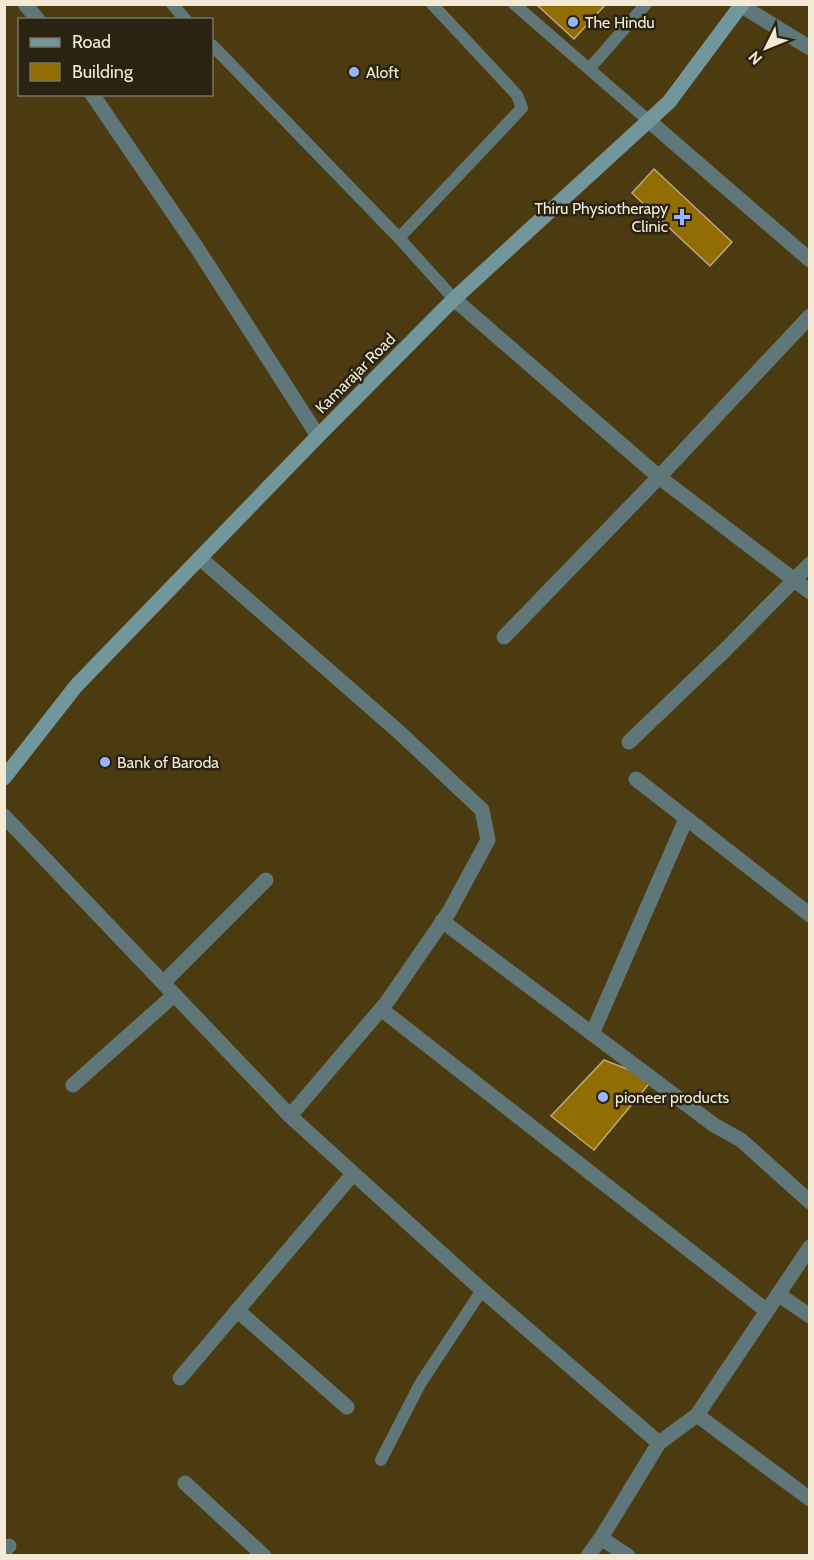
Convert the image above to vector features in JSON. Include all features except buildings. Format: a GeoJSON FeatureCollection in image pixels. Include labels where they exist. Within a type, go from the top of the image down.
{"type":"FeatureCollection","features":[{"type":"Feature","properties":{"kind":"main road","name":"Kamarajar Road"},"geometry":{"type":"LineString","coordinates":[[4,778],[76,686],[318,436],[454,299],[669,102],[742,5]]}},
{"type":"Feature","properties":{"kind":"street"},"geometry":{"type":"LineString","coordinates":[[25,4],[36,18]]}},
{"type":"Feature","properties":{"kind":"street"},"geometry":{"type":"LineString","coordinates":[[742,5],[810,48]]}},
{"type":"Feature","properties":{"kind":"street"},"geometry":{"type":"LineString","coordinates":[[93,96],[197,248],[318,436]]}},
{"type":"Feature","properties":{"kind":"street"},"geometry":{"type":"LineString","coordinates":[[649,121],[810,260]]}},
{"type":"Feature","properties":{"kind":"street"},"geometry":{"type":"LineString","coordinates":[[454,299],[659,477],[810,592]]}},
{"type":"Feature","properties":{"kind":"street"},"geometry":{"type":"LineString","coordinates":[[504,637],[810,316]]}},
{"type":"Feature","properties":{"kind":"street"},"geometry":{"type":"LineString","coordinates":[[200,558],[391,724],[482,810],[488,840],[442,921],[381,1009],[290,1116]]}},
{"type":"Feature","properties":{"kind":"street"},"geometry":{"type":"LineString","coordinates":[[629,742],[810,564]]}},
{"type":"Feature","properties":{"kind":"street"},"geometry":{"type":"LineString","coordinates":[[636,779],[810,915]]}},
{"type":"Feature","properties":{"kind":"street"},"geometry":{"type":"LineString","coordinates":[[4,816],[290,1116],[482,1290],[658,1443]]}},
{"type":"Feature","properties":{"kind":"street"},"geometry":{"type":"LineString","coordinates":[[592,1034],[686,819]]}},
{"type":"Feature","properties":{"kind":"street"},"geometry":{"type":"LineString","coordinates":[[163,983],[266,880]]}},
{"type":"Feature","properties":{"kind":"street"},"geometry":{"type":"LineString","coordinates":[[442,921],[714,1125],[741,1140],[810,1202]]}},
{"type":"Feature","properties":{"kind":"street"},"geometry":{"type":"LineString","coordinates":[[73,1085],[174,995]]}},
{"type":"Feature","properties":{"kind":"street"},"geometry":{"type":"LineString","coordinates":[[381,1009],[767,1311]]}},
{"type":"Feature","properties":{"kind":"street"},"geometry":{"type":"LineString","coordinates":[[180,1378],[353,1174]]}},
{"type":"Feature","properties":{"kind":"street"},"geometry":{"type":"LineString","coordinates":[[588,1556],[658,1443],[697,1415],[810,1247]]}},
{"type":"Feature","properties":{"kind":"street"},"geometry":{"type":"LineString","coordinates":[[778,1294],[810,1316]]}},
{"type":"Feature","properties":{"kind":"street"},"geometry":{"type":"LineString","coordinates":[[237,1310],[347,1407]]}},
{"type":"Feature","properties":{"kind":"street"},"geometry":{"type":"LineString","coordinates":[[697,1415],[810,1499]]}},
{"type":"Feature","properties":{"kind":"street"},"geometry":{"type":"LineString","coordinates":[[185,1483],[264,1556]]}},
{"type":"Feature","properties":{"kind":"street"},"geometry":{"type":"LineString","coordinates":[[601,1538],[628,1556]]}},
{"type":"Feature","properties":{"kind":"lane"},"geometry":{"type":"LineString","coordinates":[[172,4],[184,18]]}},
{"type":"Feature","properties":{"kind":"lane"},"geometry":{"type":"LineString","coordinates":[[399,238],[522,108],[517,95],[432,4]]}},
{"type":"Feature","properties":{"kind":"lane"},"geometry":{"type":"LineString","coordinates":[[514,4],[649,121]]}},
{"type":"Feature","properties":{"kind":"lane"},"geometry":{"type":"LineString","coordinates":[[589,69],[646,4]]}},
{"type":"Feature","properties":{"kind":"lane"},"geometry":{"type":"LineString","coordinates":[[213,46],[399,238],[454,299]]}},
{"type":"Feature","properties":{"kind":"lane"},"geometry":{"type":"LineString","coordinates":[[381,1460],[420,1384],[482,1290]]}},
{"type":"Feature","properties":{"kind":"place","name":"The Hindu"},"geometry":{"type":"Point","coordinates":[573,22]}},
{"type":"Feature","properties":{"kind":"place","name":"Aloft"},"geometry":{"type":"Point","coordinates":[354,72]}},
{"type":"Feature","properties":{"kind":"place","name":"Thiru Physiotherapy Clinic"},"geometry":{"type":"Point","coordinates":[682,217]}},
{"type":"Feature","properties":{"kind":"place","name":"Bank of Baroda"},"geometry":{"type":"Point","coordinates":[105,762]}},
{"type":"Feature","properties":{"kind":"place","name":"pioneer products"},"geometry":{"type":"Point","coordinates":[603,1097]}}]}
